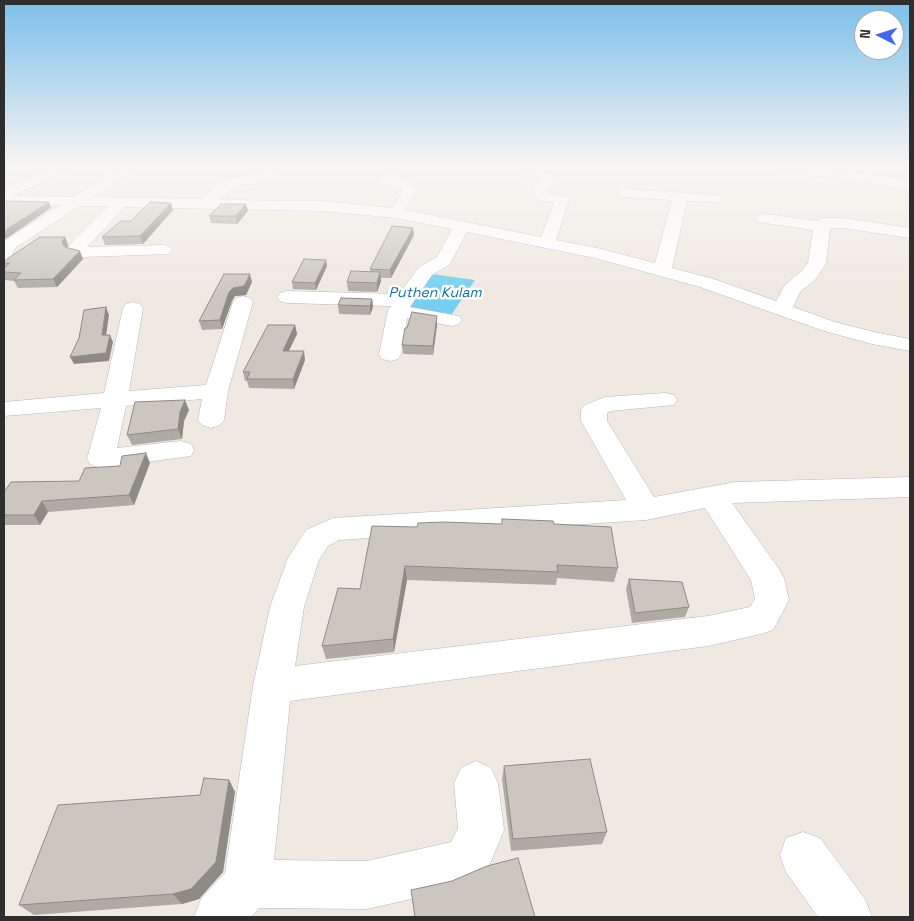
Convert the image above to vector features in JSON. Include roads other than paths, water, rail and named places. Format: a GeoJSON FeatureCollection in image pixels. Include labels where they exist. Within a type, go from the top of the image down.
{"type":"FeatureCollection","features":[{"type":"Feature","properties":{"kind":"street"},"geometry":{"type":"LineString","coordinates":[[5,250],[64,210]]}},
{"type":"Feature","properties":{"kind":"street"},"geometry":{"type":"LineString","coordinates":[[113,210],[76,250],[83,252],[163,250]]}},
{"type":"Feature","properties":{"kind":"street"},"geometry":{"type":"LineString","coordinates":[[364,210],[396,213],[522,237],[662,270],[707,283],[828,326],[872,338],[910,345]]}},
{"type":"Feature","properties":{"kind":"street"},"geometry":{"type":"LineString","coordinates":[[546,242],[558,210]]}},
{"type":"Feature","properties":{"kind":"street"},"geometry":{"type":"LineString","coordinates":[[662,270],[679,210]]}},
{"type":"Feature","properties":{"kind":"street"},"geometry":{"type":"LineString","coordinates":[[765,219],[821,226],[829,222],[843,223],[910,234]]}},
{"type":"Feature","properties":{"kind":"street"},"geometry":{"type":"LineString","coordinates":[[390,354],[401,305],[425,271],[444,260],[462,225]]}},
{"type":"Feature","properties":{"kind":"street"},"geometry":{"type":"LineString","coordinates":[[781,310],[792,289],[809,275],[817,263],[821,226]]}},
{"type":"Feature","properties":{"kind":"street"},"geometry":{"type":"LineString","coordinates":[[504,254],[522,237]]}},
{"type":"Feature","properties":{"kind":"street"},"geometry":{"type":"LineString","coordinates":[[287,297],[401,305],[452,320]]}},
{"type":"Feature","properties":{"kind":"street"},"geometry":{"type":"LineString","coordinates":[[210,420],[216,391],[243,302]]}},
{"type":"Feature","properties":{"kind":"street"},"geometry":{"type":"LineString","coordinates":[[133,308],[115,401],[101,458],[181,450]]}},
{"type":"Feature","properties":{"kind":"street"},"geometry":{"type":"LineString","coordinates":[[4,409],[216,391]]}},
{"type":"Feature","properties":{"kind":"street"},"geometry":{"type":"LineString","coordinates":[[646,509],[594,421],[594,410],[605,404],[665,400]]}},
{"type":"Feature","properties":{"kind":"street"},"geometry":{"type":"LineString","coordinates":[[476,783],[480,830],[468,859],[451,866],[367,885],[234,900],[287,607],[304,558],[316,538],[333,529],[646,509],[735,492],[910,486]]}},
{"type":"Feature","properties":{"kind":"street"},"geometry":{"type":"LineString","coordinates":[[272,686],[708,631],[761,619],[772,600],[767,578],[712,496]]}},
{"type":"Feature","properties":{"kind":"street"},"geometry":{"type":"LineString","coordinates":[[803,855],[847,917]]}},
{"type":"Feature","properties":{"kind":"water","name":"Puthen Kulam"},"geometry":{"type":"Polygon","coordinates":[[[425,273],[475,280],[451,315],[401,306],[425,273]]]}}]}
